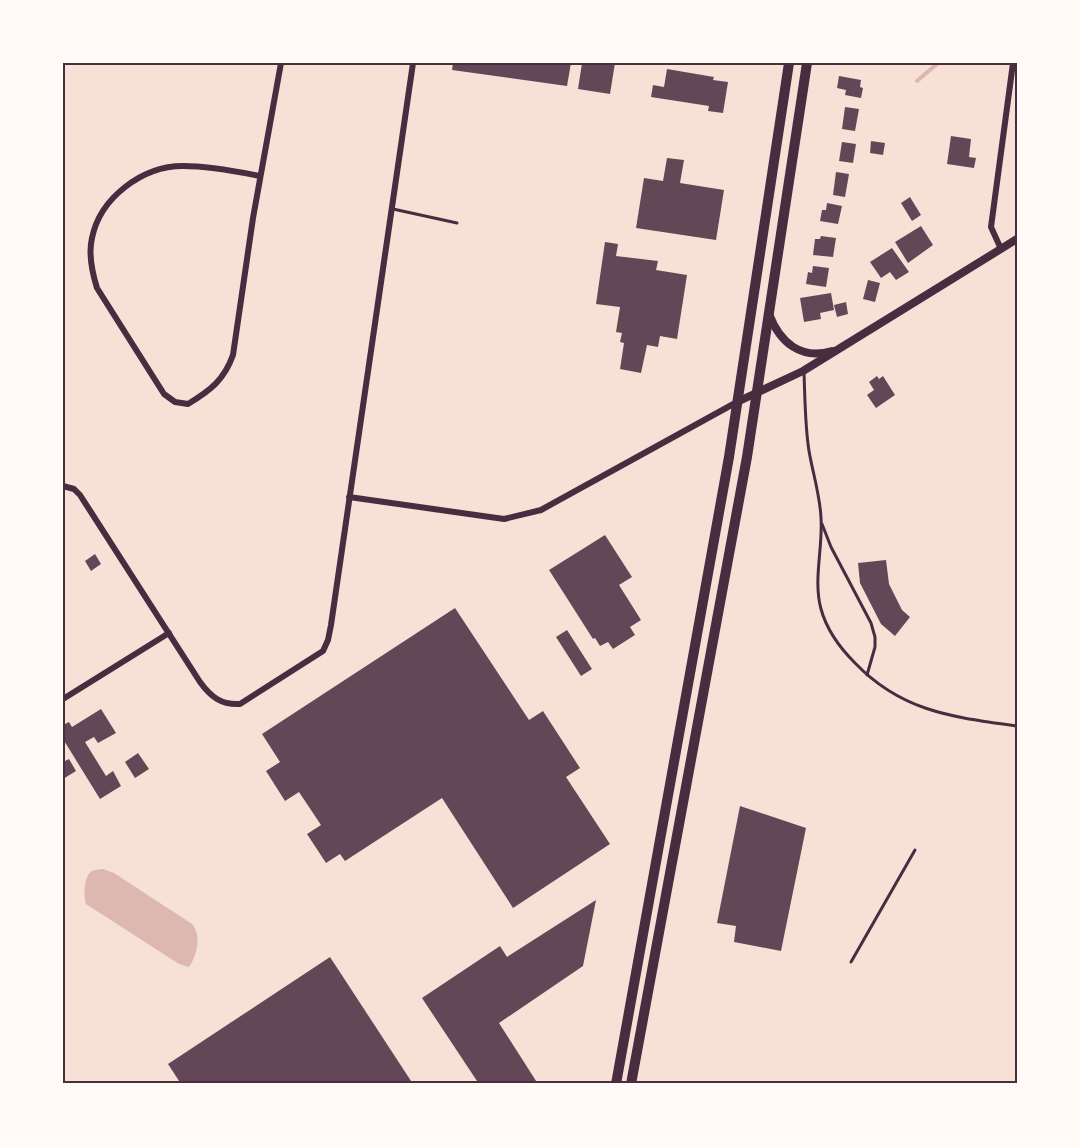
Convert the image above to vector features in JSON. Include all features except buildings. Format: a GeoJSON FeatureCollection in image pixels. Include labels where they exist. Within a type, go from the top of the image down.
{"type":"FeatureCollection","features":[{"type":"Feature","properties":{"kind":"main road"},"geometry":{"type":"LineString","coordinates":[[616,1084],[680,737],[737,402],[789,63]]}},
{"type":"Feature","properties":{"kind":"main road"},"geometry":{"type":"LineString","coordinates":[[632,1084],[743,480],[807,63]]}},
{"type":"Feature","properties":{"kind":"street"},"geometry":{"type":"LineString","coordinates":[[260,176],[183,166],[163,168],[138,178],[122,189],[110,202],[95,227],[90,254],[92,274],[97,288],[164,394],[176,402],[188,404],[213,387],[227,371],[233,355],[260,176],[281,63]]}},
{"type":"Feature","properties":{"kind":"street"},"geometry":{"type":"LineString","coordinates":[[65,486],[74,489],[80,495],[208,692],[217,700],[228,704],[240,704],[323,651],[331,625],[413,63]]}},
{"type":"Feature","properties":{"kind":"street"},"geometry":{"type":"LineString","coordinates":[[1001,249],[991,228],[1013,63]]}},
{"type":"Feature","properties":{"kind":"street"},"geometry":{"type":"LineString","coordinates":[[349,497],[504,519],[541,510],[737,402],[803,371],[1017,239]]}},
{"type":"Feature","properties":{"kind":"street"},"geometry":{"type":"LineString","coordinates":[[768,311],[774,327],[791,347],[801,352],[813,354],[843,348]]}},
{"type":"Feature","properties":{"kind":"street"},"geometry":{"type":"LineString","coordinates":[[63,699],[169,633]]}},
{"type":"Feature","properties":{"kind":"lane"},"geometry":{"type":"LineString","coordinates":[[392,209],[456,223]]}},
{"type":"Feature","properties":{"kind":"lane"},"geometry":{"type":"LineString","coordinates":[[803,371],[809,449],[819,494],[821,522],[818,582],[821,608],[829,630],[842,650],[867,675],[882,689],[900,699],[926,710],[1017,726]]}},
{"type":"Feature","properties":{"kind":"lane"},"geometry":{"type":"LineString","coordinates":[[821,522],[875,637],[875,647],[867,675]]}},
{"type":"Feature","properties":{"kind":"lane"},"geometry":{"type":"LineString","coordinates":[[851,962],[915,850]]}},
{"type":"Feature","properties":{"kind":"shaded area"},"geometry":{"type":"Polygon","coordinates":[[[103,869],[114,873],[192,924],[198,940],[189,967],[179,964],[86,904],[84,891],[87,877],[92,871],[103,869]]]}},
{"type":"Feature","properties":{"kind":"waterway"},"geometry":{"type":"LineString","coordinates":[[917,81],[938,63]]}}]}
